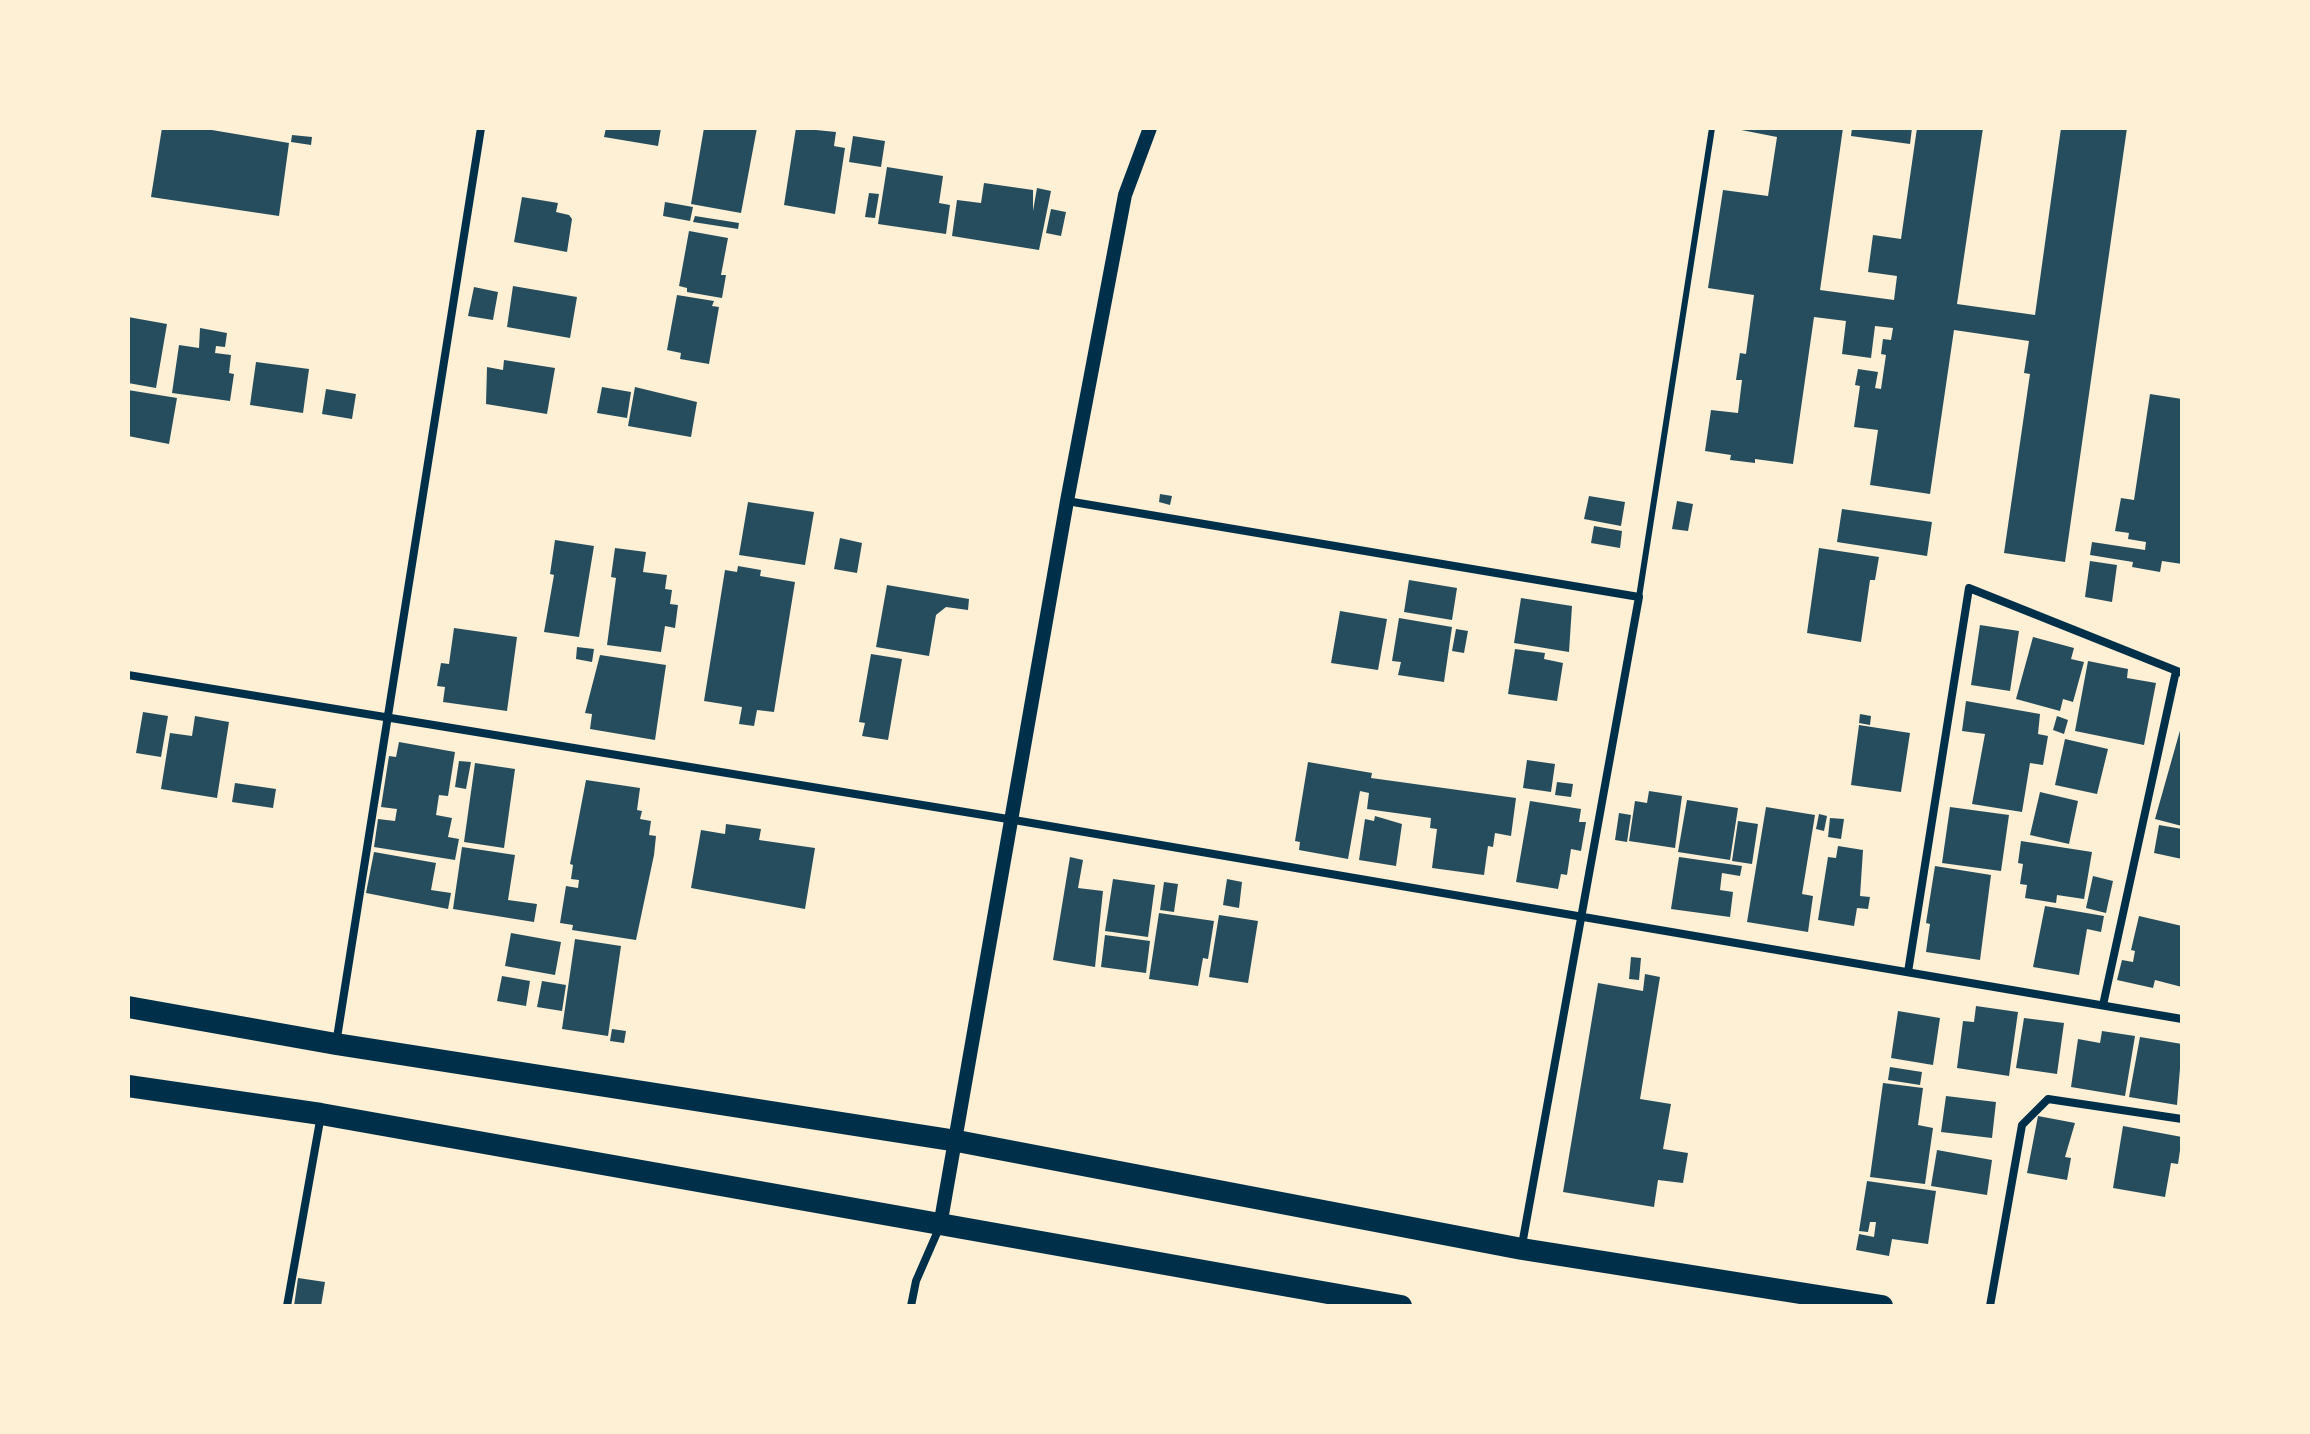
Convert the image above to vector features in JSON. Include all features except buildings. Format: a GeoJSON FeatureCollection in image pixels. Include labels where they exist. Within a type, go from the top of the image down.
{"type":"FeatureCollection","features":[{"type":"Feature","properties":{"kind":"highway"},"geometry":{"type":"LineString","coordinates":[[128,1007],[336,1044],[957,1141],[1522,1249],[1882,1306]]}},
{"type":"Feature","properties":{"kind":"highway"},"geometry":{"type":"LineString","coordinates":[[128,1086],[321,1114],[1401,1306]]}},
{"type":"Feature","properties":{"kind":"street"},"geometry":{"type":"LineString","coordinates":[[336,1044],[481,128]]}},
{"type":"Feature","properties":{"kind":"street"},"geometry":{"type":"LineString","coordinates":[[911,1306],[916,1281],[940,1226],[1014,820],[1067,501],[1125,195],[1150,128]]}},
{"type":"Feature","properties":{"kind":"street"},"geometry":{"type":"LineString","coordinates":[[1067,501],[1639,597],[1522,1249]]}},
{"type":"Feature","properties":{"kind":"street"},"geometry":{"type":"LineString","coordinates":[[1908,972],[1969,588],[2179,672],[2103,1005]]}},
{"type":"Feature","properties":{"kind":"street"},"geometry":{"type":"LineString","coordinates":[[128,675],[1014,820],[2182,1019]]}},
{"type":"Feature","properties":{"kind":"street"},"geometry":{"type":"LineString","coordinates":[[1990,1306],[2022,1125],[2048,1099],[2182,1119]]}},
{"type":"Feature","properties":{"kind":"street"},"geometry":{"type":"LineString","coordinates":[[287,1306],[321,1114]]}},
{"type":"Feature","properties":{"kind":"lane"},"geometry":{"type":"LineString","coordinates":[[1639,597],[1712,128]]}}]}
